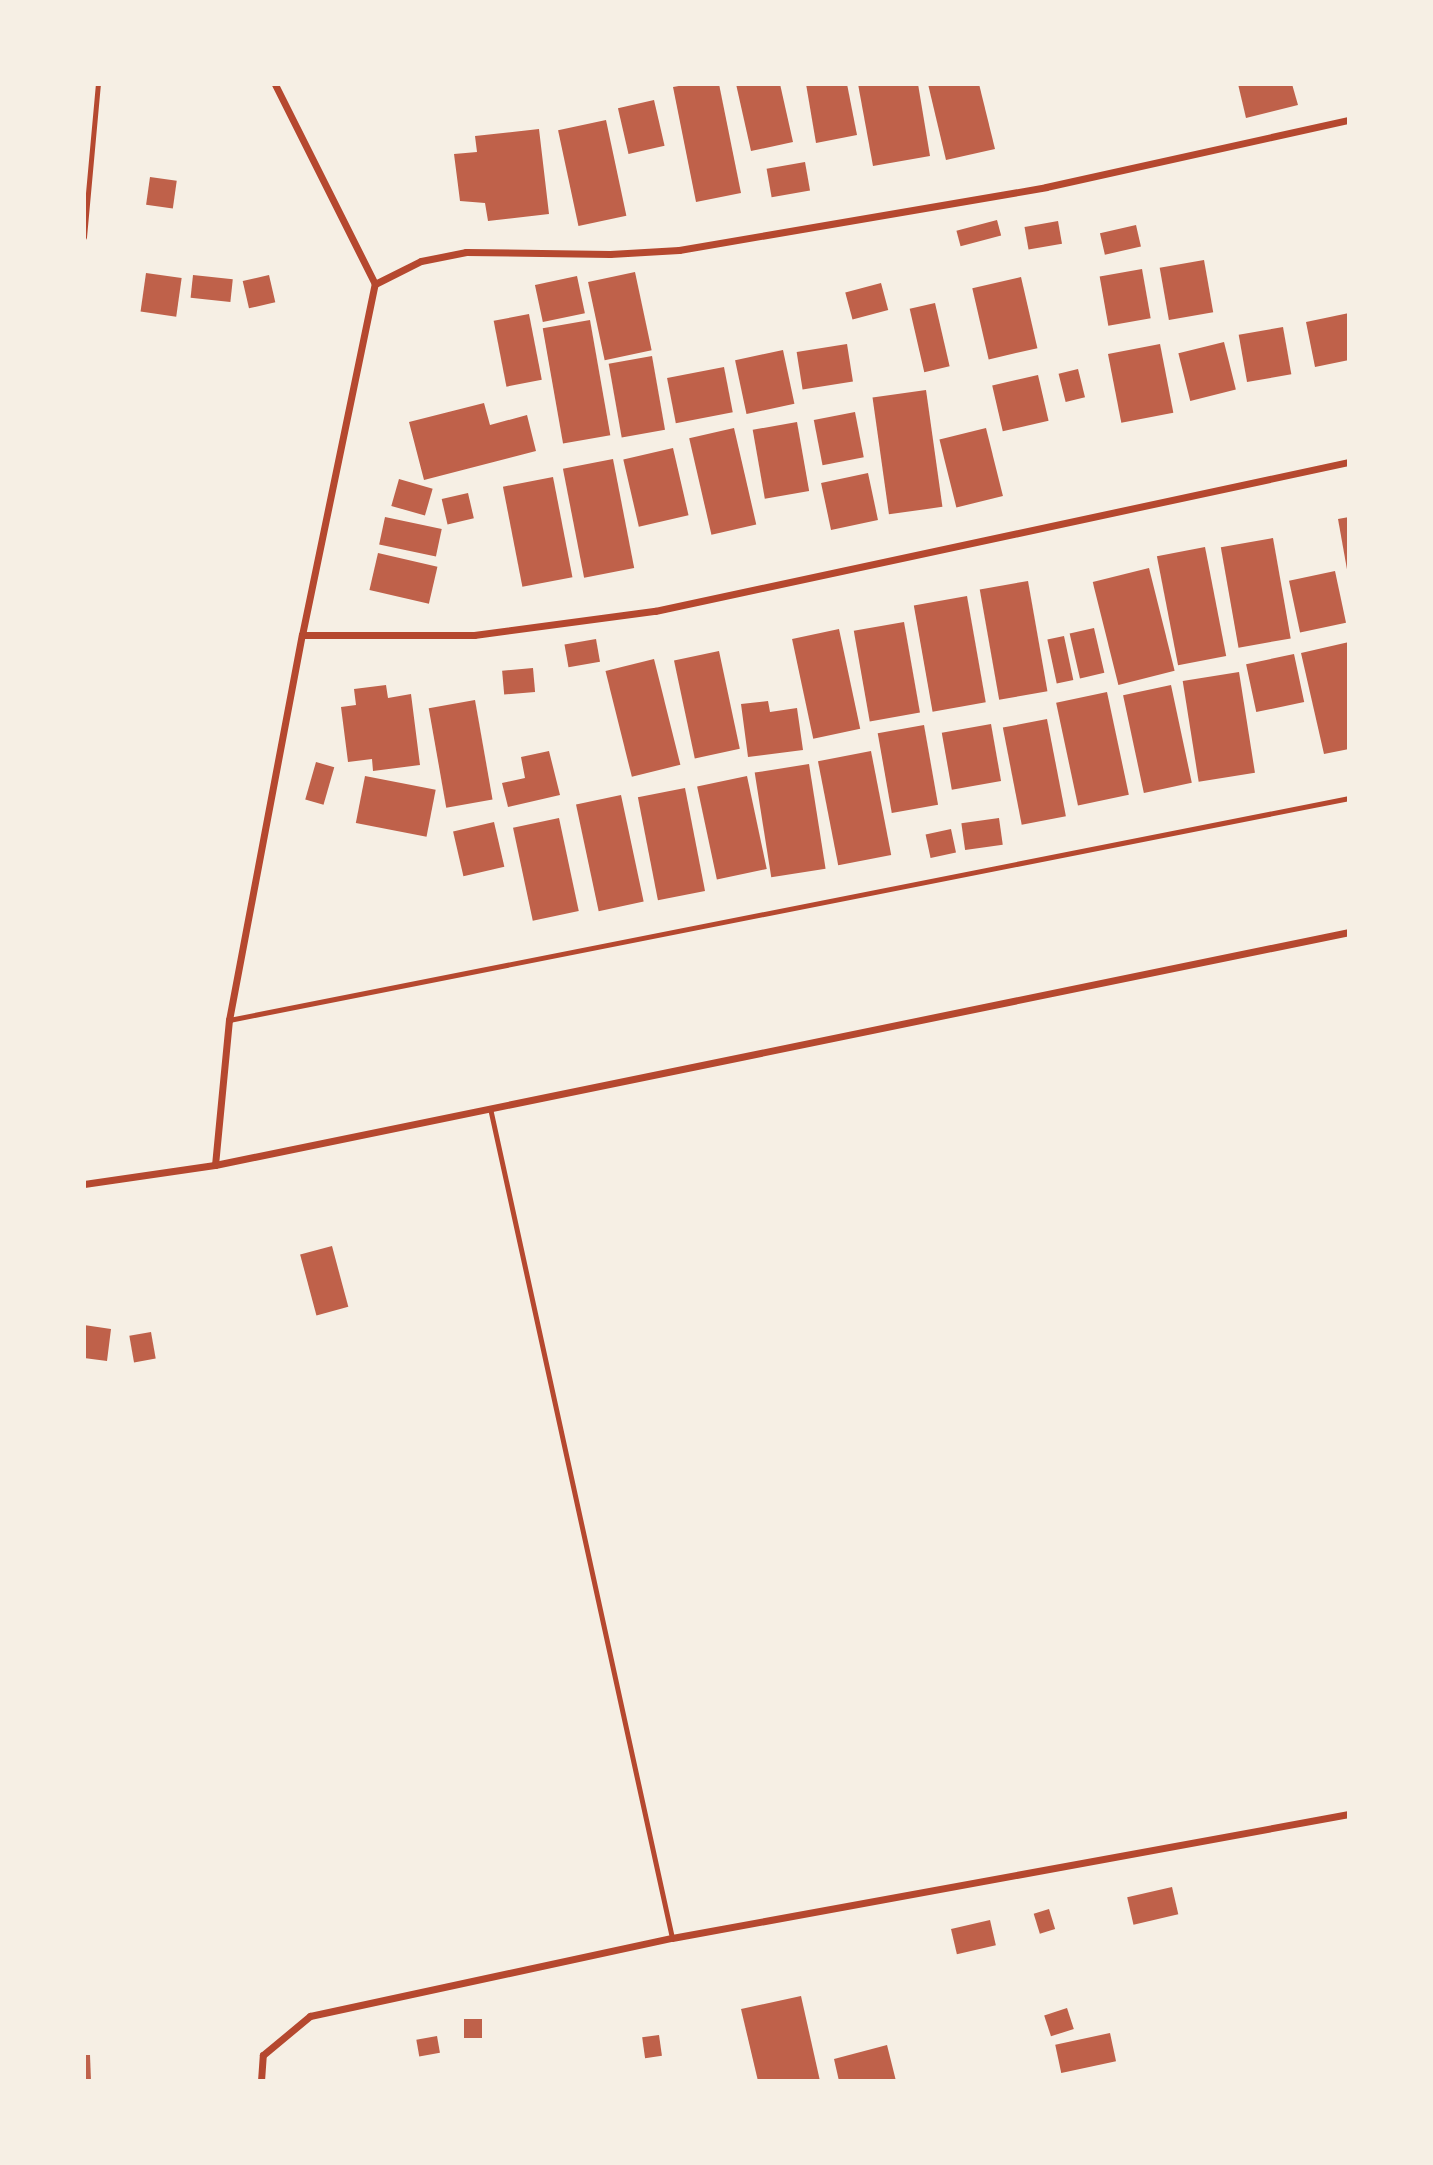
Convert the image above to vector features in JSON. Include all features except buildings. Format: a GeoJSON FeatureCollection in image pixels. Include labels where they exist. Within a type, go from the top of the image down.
{"type":"FeatureCollection","features":[{"type":"Feature","properties":{"kind":"street"},"geometry":{"type":"LineString","coordinates":[[215,1164],[229,1020],[302,635],[375,284],[275,84]]}},
{"type":"Feature","properties":{"kind":"street"},"geometry":{"type":"LineString","coordinates":[[375,284],[421,261],[467,252],[610,254],[679,250],[1046,187],[1349,120]]}},
{"type":"Feature","properties":{"kind":"street"},"geometry":{"type":"LineString","coordinates":[[302,635],[474,635],[656,611],[1349,462]]}},
{"type":"Feature","properties":{"kind":"street"},"geometry":{"type":"LineString","coordinates":[[84,1184],[215,1164],[1349,932]]}},
{"type":"Feature","properties":{"kind":"street"},"geometry":{"type":"LineString","coordinates":[[261,2081],[263,2055],[310,2016],[672,1938],[1349,1814]]}},
{"type":"Feature","properties":{"kind":"lane"},"geometry":{"type":"LineString","coordinates":[[84,237],[98,84]]}},
{"type":"Feature","properties":{"kind":"lane"},"geometry":{"type":"LineString","coordinates":[[229,1020],[1349,798]]}},
{"type":"Feature","properties":{"kind":"lane"},"geometry":{"type":"LineString","coordinates":[[490,1108],[672,1938]]}}]}
